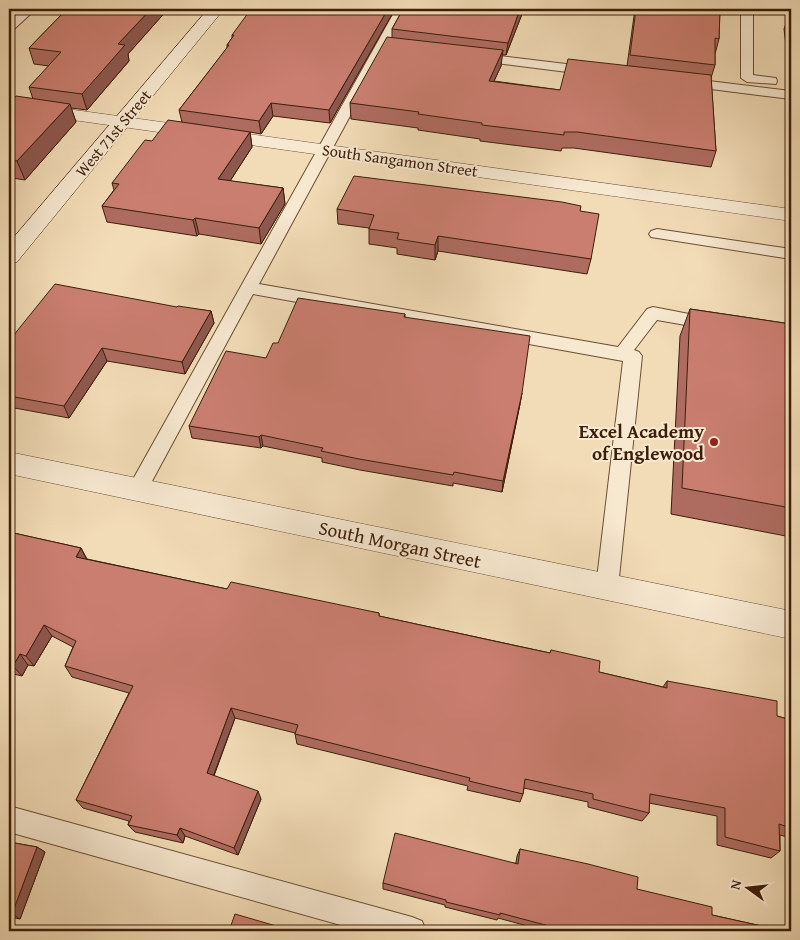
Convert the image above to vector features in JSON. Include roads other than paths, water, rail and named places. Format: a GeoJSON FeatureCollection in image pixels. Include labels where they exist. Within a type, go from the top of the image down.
{"type":"FeatureCollection","features":[{"type":"Feature","properties":{"kind":"street","name":"West 71st Street"},"geometry":{"type":"LineString","coordinates":[[9,257],[216,9]]}},
{"type":"Feature","properties":{"kind":"street","name":"South Sangamon Street"},"geometry":{"type":"LineString","coordinates":[[9,106],[791,215]]}},
{"type":"Feature","properties":{"kind":"street","name":"South Morgan Street"},"geometry":{"type":"LineString","coordinates":[[9,463],[791,625]]}},
{"type":"Feature","properties":{"kind":"lane"},"geometry":{"type":"LineString","coordinates":[[9,27],[30,9]]}},
{"type":"Feature","properties":{"kind":"lane"},"geometry":{"type":"LineString","coordinates":[[137,490],[326,150],[387,47],[402,9]]}},
{"type":"Feature","properties":{"kind":"lane"},"geometry":{"type":"LineString","coordinates":[[747,9],[747,78],[791,83]]}},
{"type":"Feature","properties":{"kind":"lane"},"geometry":{"type":"LineString","coordinates":[[460,55],[606,73]]}},
{"type":"Feature","properties":{"kind":"lane"},"geometry":{"type":"LineString","coordinates":[[674,81],[791,95]]}},
{"type":"Feature","properties":{"kind":"lane"},"geometry":{"type":"LineString","coordinates":[[657,234],[791,254]]}},
{"type":"Feature","properties":{"kind":"lane"},"geometry":{"type":"LineString","coordinates":[[250,288],[633,356],[607,587]]}},
{"type":"Feature","properties":{"kind":"lane"},"geometry":{"type":"LineString","coordinates":[[622,354],[653,313],[727,326]]}},
{"type":"Feature","properties":{"kind":"lane"},"geometry":{"type":"LineString","coordinates":[[9,819],[412,931]]}},
{"type":"Feature","properties":{"kind":"place","name":"Excel Academy of Englewood"},"geometry":{"type":"Point","coordinates":[714,442]}}]}
